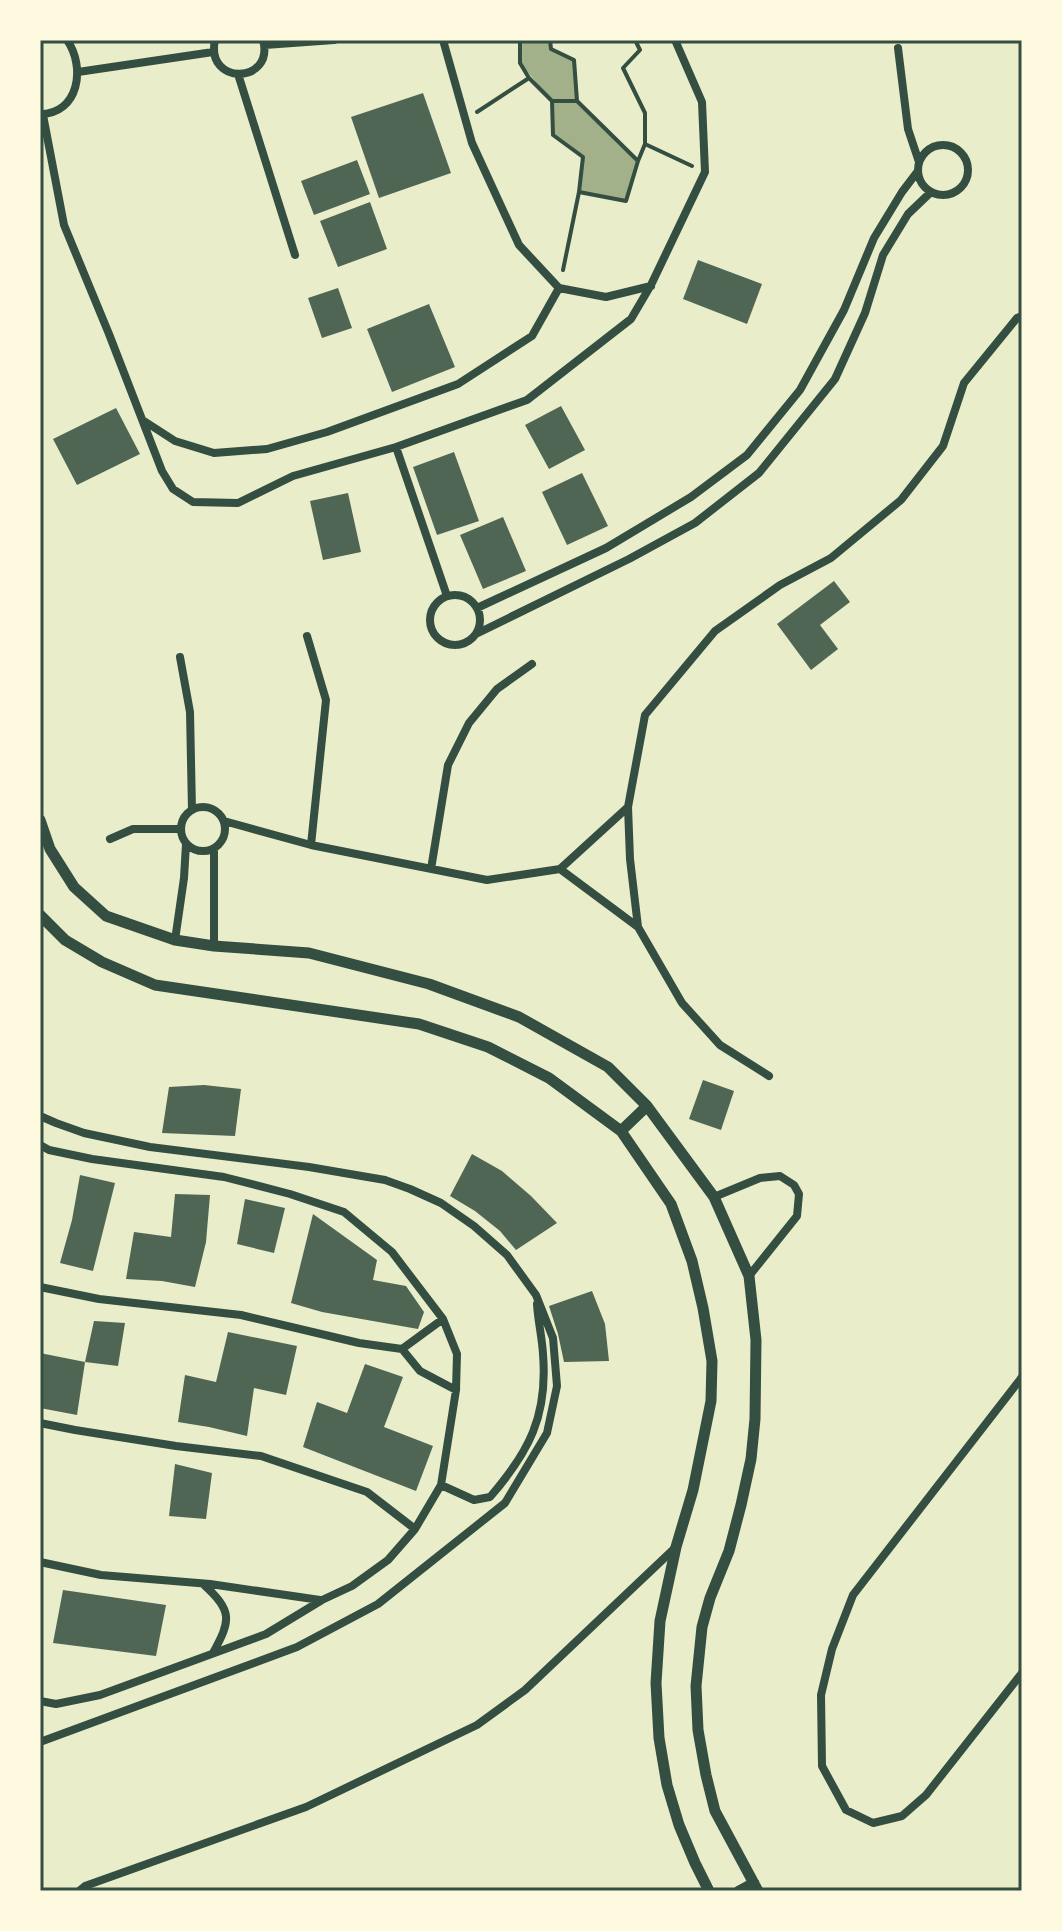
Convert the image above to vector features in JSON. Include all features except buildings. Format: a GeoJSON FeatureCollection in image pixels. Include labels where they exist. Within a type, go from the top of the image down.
{"type":"FeatureCollection","features":[{"type":"Feature","properties":{"kind":"street"},"geometry":{"type":"LineString","coordinates":[[67,40],[77,59],[76,84],[64,105],[54,113],[41,115],[64,225],[162,471],[173,489],[193,502],[238,503],[293,476],[396,447],[527,400],[631,319],[651,285],[705,172],[702,102],[675,40]]}},
{"type":"Feature","properties":{"kind":"street"},"geometry":{"type":"LineString","coordinates":[[215,40],[213,52],[216,61],[222,68],[238,74],[255,69],[261,62],[265,54],[264,42],[334,40]]}},
{"type":"Feature","properties":{"kind":"street"},"geometry":{"type":"LineString","coordinates":[[443,40],[472,143],[519,245],[559,288],[606,297],[651,285]]}},
{"type":"Feature","properties":{"kind":"street"},"geometry":{"type":"LineString","coordinates":[[477,608],[606,548],[691,497],[747,455],[800,390],[844,310],[874,238],[919,167],[923,155],[938,146],[955,149],[966,162],[968,170],[962,186],[948,195],[939,195],[924,187],[920,179],[919,167],[908,129],[898,48]]}},
{"type":"Feature","properties":{"kind":"street"},"geometry":{"type":"LineString","coordinates":[[78,72],[213,52]]}},
{"type":"Feature","properties":{"kind":"street"},"geometry":{"type":"LineString","coordinates":[[238,74],[295,255]]}},
{"type":"Feature","properties":{"kind":"street"},"geometry":{"type":"LineString","coordinates":[[476,634],[480,617],[472,601],[456,595],[447,596],[433,606],[430,614],[432,632],[445,643],[462,644],[476,634],[695,523],[759,473],[835,379],[865,313],[883,255],[908,214],[931,192]]}},
{"type":"Feature","properties":{"kind":"street"},"geometry":{"type":"LineString","coordinates":[[143,420],[175,441],[214,453],[267,449],[327,432],[458,384],[532,336],[559,288]]}},
{"type":"Feature","properties":{"kind":"street"},"geometry":{"type":"LineString","coordinates":[[638,927],[628,807],[645,715],[715,631],[780,585],[831,558],[901,500],[943,446],[964,383],[1017,318],[1022,316]]}},
{"type":"Feature","properties":{"kind":"street"},"geometry":{"type":"LineString","coordinates":[[396,447],[447,596]]}},
{"type":"Feature","properties":{"kind":"street"},"geometry":{"type":"LineString","coordinates":[[307,636],[326,700],[311,845]]}},
{"type":"Feature","properties":{"kind":"street"},"geometry":{"type":"LineString","coordinates":[[180,657],[190,712],[192,810]]}},
{"type":"Feature","properties":{"kind":"street"},"geometry":{"type":"LineString","coordinates":[[431,869],[448,765],[469,723],[497,689],[532,664]]}},
{"type":"Feature","properties":{"kind":"street"},"geometry":{"type":"LineString","coordinates":[[175,940],[186,844],[180,829],[186,815],[192,810],[207,807],[224,821],[311,845],[487,880],[560,869],[628,807]]}},
{"type":"Feature","properties":{"kind":"street"},"geometry":{"type":"LineString","coordinates":[[40,820],[50,849],[74,887],[106,916],[175,940],[309,953],[429,984],[519,1017],[608,1067],[647,1106],[714,1197],[749,1276],[756,1340],[751,1459],[729,1551],[702,1627],[696,1686],[698,1730],[715,1811],[759,1888],[739,1891]]}},
{"type":"Feature","properties":{"kind":"street"},"geometry":{"type":"LineString","coordinates":[[186,844],[199,852],[214,849],[224,837],[224,821]]}},
{"type":"Feature","properties":{"kind":"street"},"geometry":{"type":"LineString","coordinates":[[110,839],[133,829],[180,829]]}},
{"type":"Feature","properties":{"kind":"street"},"geometry":{"type":"LineString","coordinates":[[214,849],[214,946]]}},
{"type":"Feature","properties":{"kind":"street"},"geometry":{"type":"LineString","coordinates":[[560,869],[638,927],[682,1003],[720,1045],[769,1076]]}},
{"type":"Feature","properties":{"kind":"street"},"geometry":{"type":"LineString","coordinates":[[40,915],[65,940],[102,962],[155,985],[419,1024],[488,1047],[549,1078],[621,1131],[671,1204],[692,1261],[712,1361],[711,1401],[693,1490],[676,1547],[660,1621],[656,1683],[659,1738],[667,1785],[679,1825],[709,1891]]}},
{"type":"Feature","properties":{"kind":"street"},"geometry":{"type":"LineString","coordinates":[[621,1131],[647,1106]]}},
{"type":"Feature","properties":{"kind":"street"},"geometry":{"type":"LineString","coordinates":[[40,1116],[84,1133],[150,1147],[385,1180],[441,1203],[507,1255],[536,1295],[553,1338],[557,1386],[547,1433],[505,1503],[378,1604],[297,1647],[40,1742]]}},
{"type":"Feature","properties":{"kind":"street"},"geometry":{"type":"LineString","coordinates":[[40,1145],[49,1150],[92,1159],[224,1177],[344,1212],[392,1252],[443,1319],[457,1354],[456,1390],[441,1485],[415,1529],[388,1560],[352,1586],[266,1634],[100,1695],[56,1704],[40,1701]]}},
{"type":"Feature","properties":{"kind":"street"},"geometry":{"type":"LineString","coordinates":[[714,1197],[760,1178],[780,1176],[794,1185],[799,1194],[797,1216],[749,1276]]}},
{"type":"Feature","properties":{"kind":"street"},"geometry":{"type":"LineString","coordinates":[[40,1287],[99,1299],[241,1315],[359,1343],[402,1349],[420,1371],[456,1390]]}},
{"type":"Feature","properties":{"kind":"street"},"geometry":{"type":"LineString","coordinates":[[441,1485],[474,1500],[490,1497],[510,1474],[536,1428],[543,1365],[536,1295]]}},
{"type":"Feature","properties":{"kind":"street"},"geometry":{"type":"LineString","coordinates":[[402,1349],[443,1319]]}},
{"type":"Feature","properties":{"kind":"street"},"geometry":{"type":"LineString","coordinates":[[1022,1377],[853,1595],[832,1649],[821,1695],[822,1766],[846,1810],[873,1823],[902,1816],[926,1795],[1022,1673]]}},
{"type":"Feature","properties":{"kind":"street"},"geometry":{"type":"LineString","coordinates":[[40,1423],[176,1446],[261,1456],[367,1492],[415,1529]]}},
{"type":"Feature","properties":{"kind":"street"},"geometry":{"type":"LineString","coordinates":[[79,1891],[85,1886],[306,1807],[477,1725],[525,1690],[676,1547]]}},
{"type":"Feature","properties":{"kind":"street"},"geometry":{"type":"LineString","coordinates":[[40,1562],[101,1575],[206,1584],[322,1600]]}},
{"type":"Feature","properties":{"kind":"street"},"geometry":{"type":"LineString","coordinates":[[206,1584],[226,1614],[226,1629],[213,1653]]}},
{"type":"Feature","properties":{"kind":"path"},"geometry":{"type":"LineString","coordinates":[[520,40],[520,63],[529,78],[552,101],[553,135],[583,157],[559,288]]}},
{"type":"Feature","properties":{"kind":"path"},"geometry":{"type":"LineString","coordinates":[[550,40],[551,49],[574,60],[577,101],[638,161]]}},
{"type":"Feature","properties":{"kind":"path"},"geometry":{"type":"LineString","coordinates":[[579,192],[626,201],[645,144],[645,113],[623,68],[640,50],[636,40]]}},
{"type":"Feature","properties":{"kind":"path"},"geometry":{"type":"LineString","coordinates":[[465,120],[529,78]]}},
{"type":"Feature","properties":{"kind":"path"},"geometry":{"type":"LineString","coordinates":[[552,101],[577,101]]}},
{"type":"Feature","properties":{"kind":"path"},"geometry":{"type":"LineString","coordinates":[[645,144],[705,172]]}},
{"type":"Feature","properties":{"kind":"shaded area"},"geometry":{"type":"Polygon","coordinates":[[[520,40],[550,40],[551,49],[574,60],[577,101],[638,161],[626,201],[579,192],[583,157],[553,135],[552,101],[520,63],[520,40]]]}}]}
